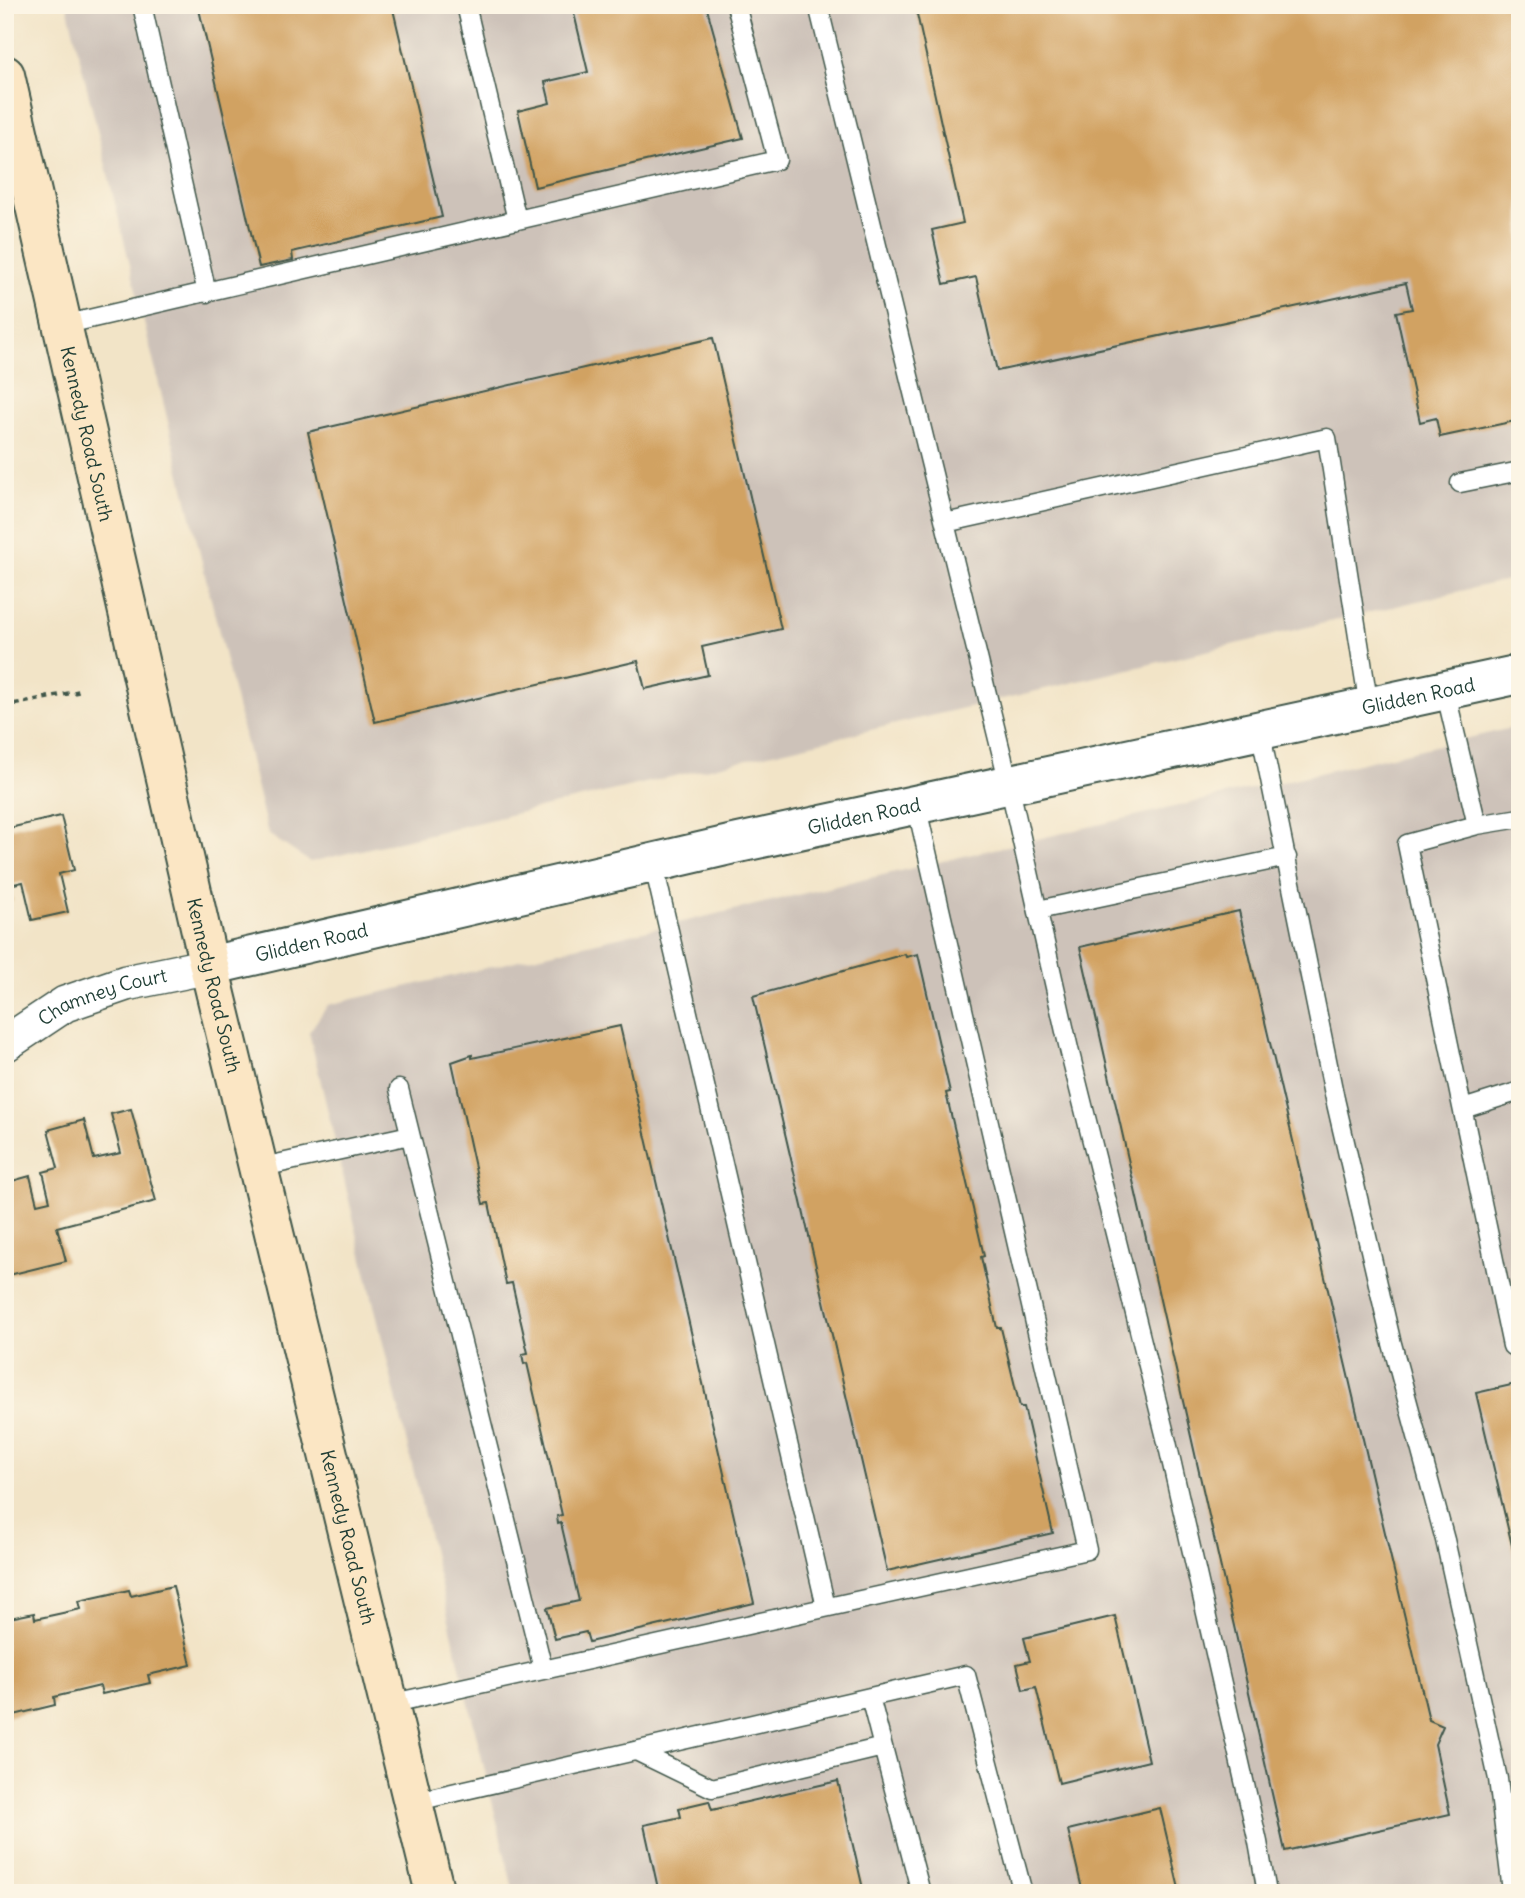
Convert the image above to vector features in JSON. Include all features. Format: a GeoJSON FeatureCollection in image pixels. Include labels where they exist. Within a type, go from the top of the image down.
{"type":"FeatureCollection","features":[{"type":"Feature","properties":{"kind":"main road","name":"Kennedy Road South"},"geometry":{"type":"LineString","coordinates":[[5,75],[209,966],[435,1893]]}},
{"type":"Feature","properties":{"kind":"street","name":"Glidden Road"},"geometry":{"type":"LineString","coordinates":[[209,966],[653,862],[1520,674]]}},
{"type":"Feature","properties":{"kind":"street","name":"Chamney Court"},"geometry":{"type":"LineString","coordinates":[[5,1044],[65,1004],[125,983],[209,966]]}},
{"type":"Feature","properties":{"kind":"lane"},"geometry":{"type":"LineString","coordinates":[[142,5],[206,293]]}},
{"type":"Feature","properties":{"kind":"lane"},"geometry":{"type":"LineString","coordinates":[[466,5],[517,220]]}},
{"type":"Feature","properties":{"kind":"lane"},"geometry":{"type":"LineString","coordinates":[[63,325],[777,160],[736,5]]}},
{"type":"Feature","properties":{"kind":"lane"},"geometry":{"type":"LineString","coordinates":[[818,5],[946,523],[1167,1442],[1258,1842],[1267,1893]]}},
{"type":"Feature","properties":{"kind":"lane"},"geometry":{"type":"LineString","coordinates":[[946,523],[1327,438],[1369,707]]}},
{"type":"Feature","properties":{"kind":"lane"},"geometry":{"type":"LineString","coordinates":[[1460,483],[1520,471]]}},
{"type":"Feature","properties":{"kind":"lane"},"geometry":{"type":"LineString","coordinates":[[1446,690],[1477,825]]}},
{"type":"Feature","properties":{"kind":"lane"},"geometry":{"type":"LineString","coordinates":[[1260,730],[1351,1166],[1391,1340],[1445,1540],[1495,1766],[1512,1891],[1510,1893]]}},
{"type":"Feature","properties":{"kind":"lane"},"geometry":{"type":"LineString","coordinates":[[388,1703],[1087,1550],[916,804]]}},
{"type":"Feature","properties":{"kind":"lane"},"geometry":{"type":"LineString","coordinates":[[1520,818],[1477,825],[1407,844],[1512,1346],[1520,1344]]}},
{"type":"Feature","properties":{"kind":"lane"},"geometry":{"type":"LineString","coordinates":[[1038,910],[1287,857]]}},
{"type":"Feature","properties":{"kind":"lane"},"geometry":{"type":"LineString","coordinates":[[653,862],[826,1607]]}},
{"type":"Feature","properties":{"kind":"lane"},"geometry":{"type":"LineString","coordinates":[[399,1089],[543,1669]]}},
{"type":"Feature","properties":{"kind":"lane"},"geometry":{"type":"LineString","coordinates":[[1463,1109],[1520,1091]]}},
{"type":"Feature","properties":{"kind":"lane"},"geometry":{"type":"LineString","coordinates":[[258,1168],[410,1135]]}},
{"type":"Feature","properties":{"kind":"lane"},"geometry":{"type":"LineString","coordinates":[[413,1802],[966,1675],[1023,1893]]}},
{"type":"Feature","properties":{"kind":"lane"},"geometry":{"type":"LineString","coordinates":[[870,1697],[921,1893]]}},
{"type":"Feature","properties":{"kind":"lane"},"geometry":{"type":"LineString","coordinates":[[636,1751],[712,1788],[883,1746]]}},
{"type":"Feature","properties":{"kind":"path"},"geometry":{"type":"LineString","coordinates":[[5,706],[80,691]]}},
{"type":"Feature","properties":{"kind":"shaded area"},"geometry":{"type":"Polygon","coordinates":[[[67,5],[1520,5],[1520,577],[310,862],[268,834],[67,5]]]}},
{"type":"Feature","properties":{"kind":"shaded area"},"geometry":{"type":"Polygon","coordinates":[[[1520,726],[1520,1893],[514,1893],[309,1032],[328,1005],[1520,726]]]}},
{"type":"Feature","properties":{"kind":"building"},"geometry":{"type":"Polygon","coordinates":[[[198,5],[392,5],[442,217],[292,252],[293,260],[259,267],[198,5]]]}},
{"type":"Feature","properties":{"kind":"building"},"geometry":{"type":"Polygon","coordinates":[[[572,5],[706,5],[743,138],[535,187],[518,111],[550,103],[545,82],[588,72],[572,5]]]}},
{"type":"Feature","properties":{"kind":"building"},"geometry":{"type":"Polygon","coordinates":[[[915,5],[1520,5],[1520,420],[1440,437],[1436,418],[1420,422],[1396,312],[1412,309],[1406,283],[997,371],[976,277],[944,284],[932,230],[963,223],[915,5]]]}},
{"type":"Feature","properties":{"kind":"building"},"geometry":{"type":"Polygon","coordinates":[[[713,338],[781,629],[702,647],[708,675],[645,689],[638,661],[375,722],[308,432],[713,338]]]}},
{"type":"Feature","properties":{"kind":"building"},"geometry":{"type":"Polygon","coordinates":[[[61,816],[74,870],[59,874],[68,912],[32,920],[23,882],[9,885],[13,901],[5,903],[5,829],[61,816]]]}},
{"type":"Feature","properties":{"kind":"building"},"geometry":{"type":"Polygon","coordinates":[[[1239,911],[1429,1720],[1443,1726],[1435,1744],[1450,1814],[1285,1851],[1080,947],[1239,911]]]}},
{"type":"Feature","properties":{"kind":"building"},"geometry":{"type":"Polygon","coordinates":[[[905,954],[906,957],[918,954],[950,1092],[946,1093],[984,1256],[981,1257],[997,1328],[1001,1328],[1020,1407],[1024,1407],[1053,1533],[887,1571],[753,996],[905,954]]]}},
{"type":"Feature","properties":{"kind":"building"},"geometry":{"type":"Polygon","coordinates":[[[620,1026],[754,1603],[589,1642],[586,1632],[555,1639],[547,1608],[579,1601],[561,1523],[558,1524],[557,1516],[562,1515],[527,1363],[524,1364],[522,1354],[528,1353],[512,1283],[506,1284],[489,1203],[483,1204],[452,1062],[472,1055],[472,1058],[620,1026]]]}},
{"type":"Feature","properties":{"kind":"building"},"geometry":{"type":"Polygon","coordinates":[[[131,1109],[156,1201],[57,1227],[66,1261],[5,1276],[5,1183],[30,1176],[37,1204],[50,1201],[43,1172],[58,1168],[48,1130],[84,1120],[94,1159],[121,1153],[111,1114],[131,1109]]]}},
{"type":"Feature","properties":{"kind":"building"},"geometry":{"type":"Polygon","coordinates":[[[1520,1383],[1520,1575],[1519,1575],[1476,1393],[1520,1383]]]}},
{"type":"Feature","properties":{"kind":"building"},"geometry":{"type":"Polygon","coordinates":[[[173,1586],[191,1665],[148,1675],[150,1683],[102,1694],[100,1686],[54,1697],[55,1705],[6,1717],[5,1619],[34,1613],[35,1619],[81,1609],[79,1601],[129,1590],[131,1596],[173,1586]]]}},
{"type":"Feature","properties":{"kind":"building"},"geometry":{"type":"Polygon","coordinates":[[[1115,1616],[1149,1761],[1059,1783],[1036,1687],[1023,1690],[1017,1664],[1030,1661],[1024,1638],[1115,1616]]]}},
{"type":"Feature","properties":{"kind":"building"},"geometry":{"type":"Polygon","coordinates":[[[838,1781],[864,1893],[659,1893],[644,1825],[681,1817],[679,1808],[709,1801],[712,1810],[838,1781]]]}},
{"type":"Feature","properties":{"kind":"building"},"geometry":{"type":"Polygon","coordinates":[[[1160,1808],[1180,1893],[1083,1893],[1068,1830],[1160,1808]]]}}]}
